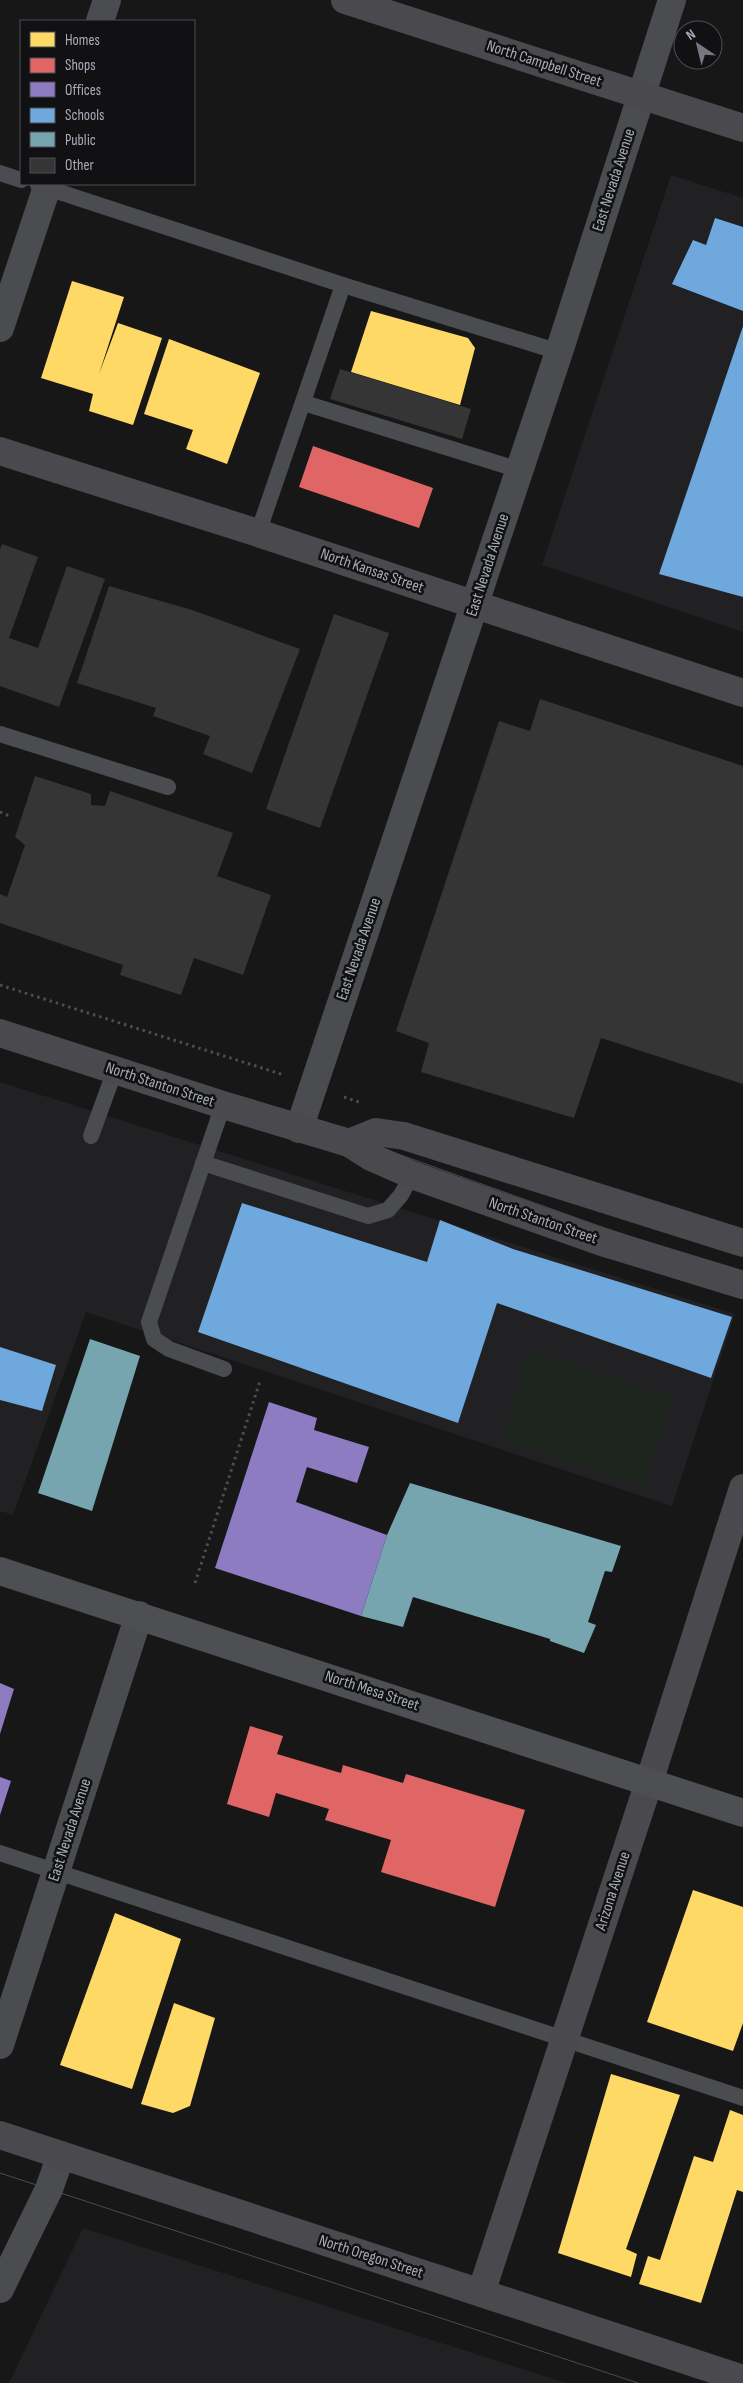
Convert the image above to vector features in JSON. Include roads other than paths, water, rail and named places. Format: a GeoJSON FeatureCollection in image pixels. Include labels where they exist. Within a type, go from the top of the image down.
{"type":"FeatureCollection","features":[{"type":"Feature","properties":{"kind":"main road","name":"North Mesa Street"},"geometry":{"type":"LineString","coordinates":[[0,1571],[743,1813]]}},
{"type":"Feature","properties":{"kind":"street"},"geometry":{"type":"LineString","coordinates":[[100,20],[107,0]]}},
{"type":"Feature","properties":{"kind":"street","name":"North Campbell Street"},"geometry":{"type":"LineString","coordinates":[[345,0],[743,128]]}},
{"type":"Feature","properties":{"kind":"street","name":"East Nevada Avenue"},"geometry":{"type":"LineString","coordinates":[[299,1129],[560,352],[672,0]]}},
{"type":"Feature","properties":{"kind":"street"},"geometry":{"type":"LineString","coordinates":[[0,328],[43,185]]}},
{"type":"Feature","properties":{"kind":"street","name":"North Kansas Street"},"geometry":{"type":"LineString","coordinates":[[0,452],[258,533],[474,606],[743,693]]}},
{"type":"Feature","properties":{"kind":"street","name":"North Stanton Street"},"geometry":{"type":"LineString","coordinates":[[0,1034],[222,1105],[349,1143],[371,1157],[412,1175],[602,1242],[743,1285]]}},
{"type":"Feature","properties":{"kind":"street"},"geometry":{"type":"LineString","coordinates":[[349,1143],[376,1132],[404,1136],[743,1243]]}},
{"type":"Feature","properties":{"kind":"street","name":"Arizona Avenue"},"geometry":{"type":"LineString","coordinates":[[481,2293],[649,1782],[736,1534],[743,1488]]}},
{"type":"Feature","properties":{"kind":"street","name":"East Nevada Avenue"},"geometry":{"type":"LineString","coordinates":[[0,2045],[58,1871],[139,1615]]}},
{"type":"Feature","properties":{"kind":"street","name":"North Oregon Street"},"geometry":{"type":"LineString","coordinates":[[0,2135],[743,2379]]}},
{"type":"Feature","properties":{"kind":"street"},"geometry":{"type":"LineString","coordinates":[[2,2281],[49,2189],[61,2155]]}},
{"type":"Feature","properties":{"kind":"lane"},"geometry":{"type":"LineString","coordinates":[[0,173],[20,180]]}},
{"type":"Feature","properties":{"kind":"lane"},"geometry":{"type":"LineString","coordinates":[[43,185],[343,285],[560,352]]}},
{"type":"Feature","properties":{"kind":"lane"},"geometry":{"type":"LineString","coordinates":[[258,533],[343,285]]}},
{"type":"Feature","properties":{"kind":"lane"},"geometry":{"type":"LineString","coordinates":[[304,403],[519,470]]}},
{"type":"Feature","properties":{"kind":"lane"},"geometry":{"type":"LineString","coordinates":[[0,734],[168,787]]}},
{"type":"Feature","properties":{"kind":"lane"},"geometry":{"type":"LineString","coordinates":[[91,1136],[115,1070]]}},
{"type":"Feature","properties":{"kind":"lane"},"geometry":{"type":"LineString","coordinates":[[222,1105],[149,1322],[154,1339],[169,1349],[224,1370]]}},
{"type":"Feature","properties":{"kind":"lane"},"geometry":{"type":"LineString","coordinates":[[203,1163],[368,1216],[388,1210],[401,1195],[412,1175]]}},
{"type":"Feature","properties":{"kind":"lane"},"geometry":{"type":"LineString","coordinates":[[0,1853],[743,2098]]}},
{"type":"Feature","properties":{"kind":"tram line"},"geometry":{"type":"LineString","coordinates":[[0,1026],[356,1139],[599,1226],[743,1274]]}},
{"type":"Feature","properties":{"kind":"tram line"},"geometry":{"type":"LineString","coordinates":[[0,2173],[638,2383]]}}]}
